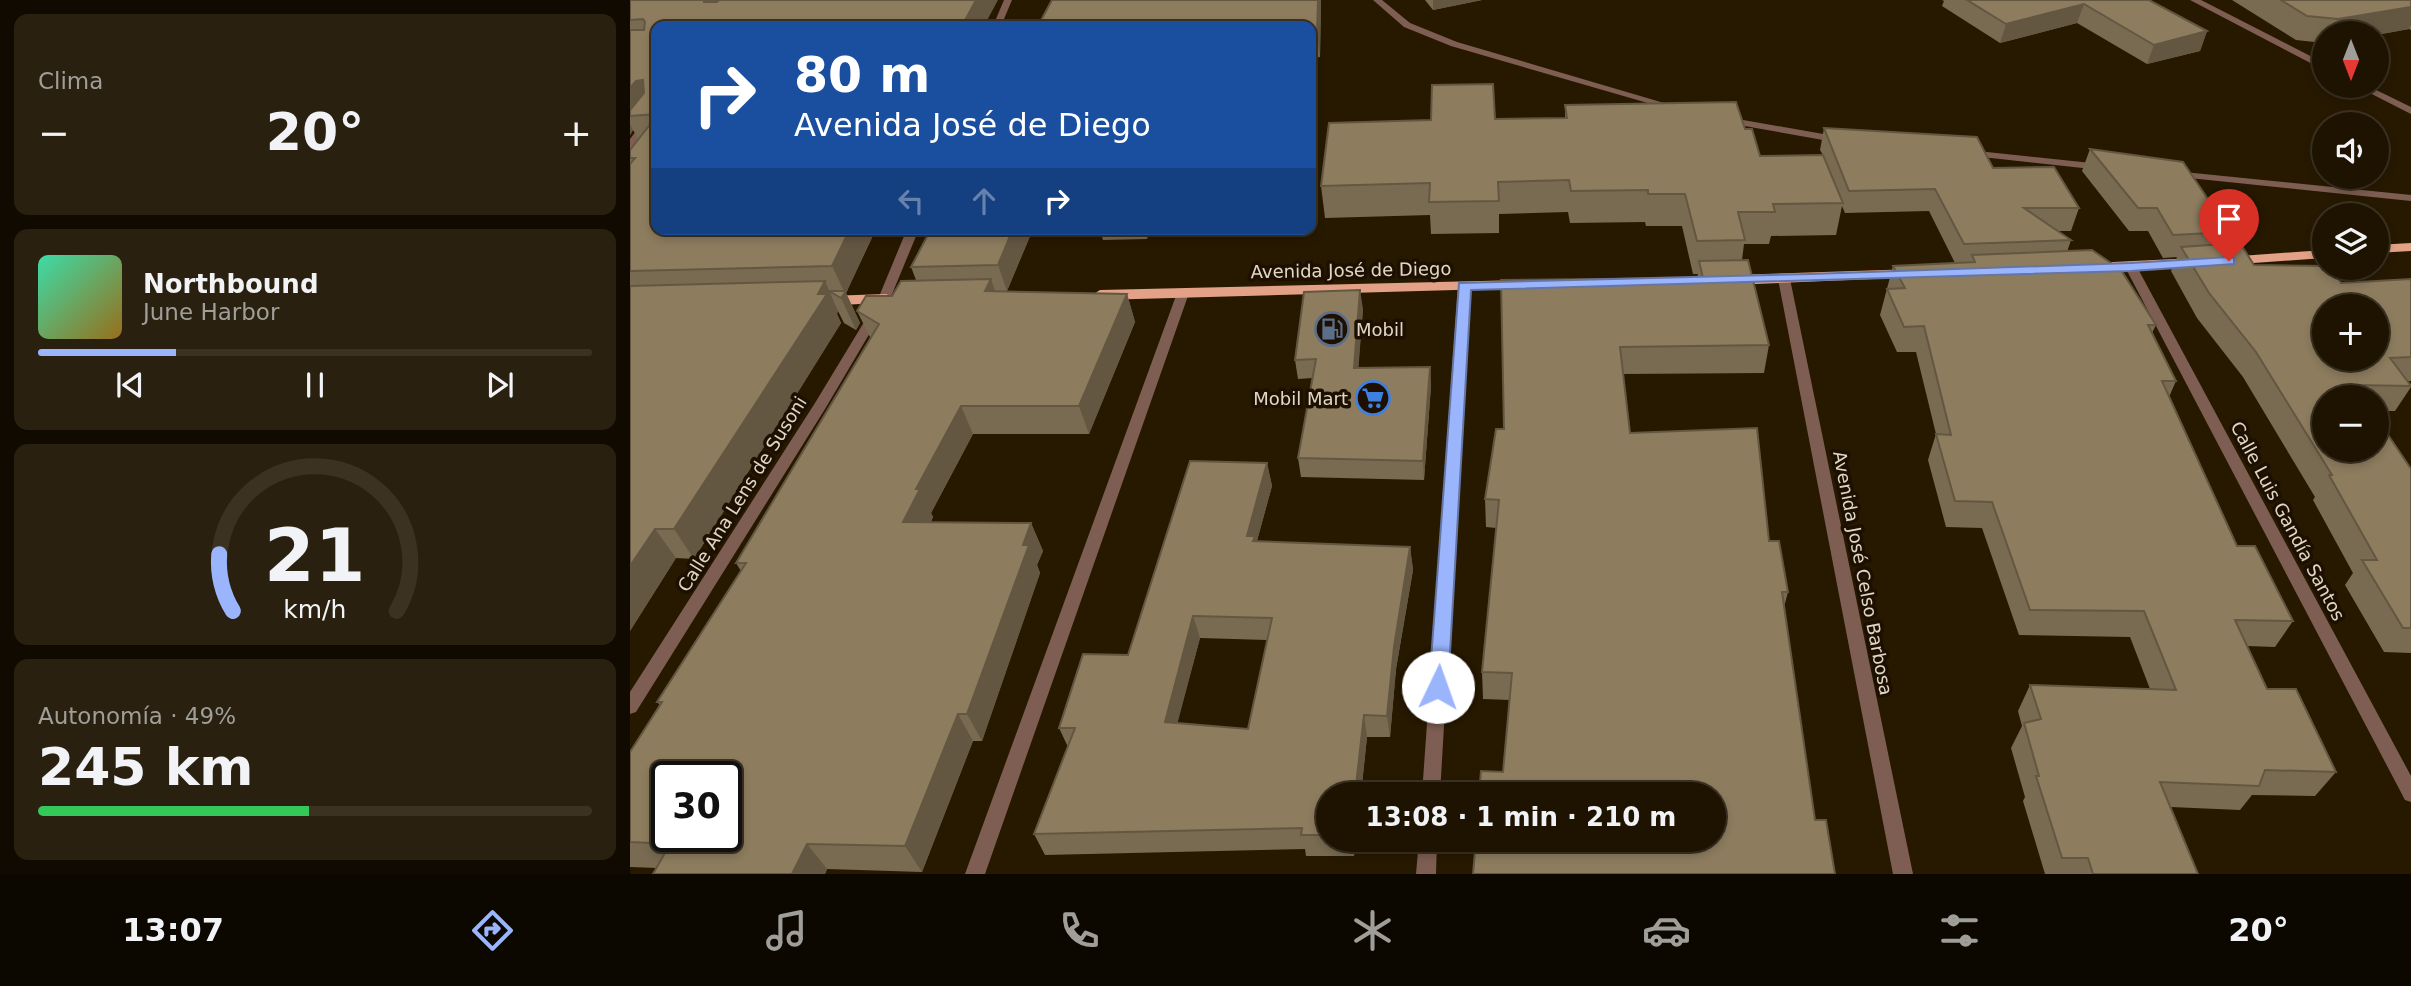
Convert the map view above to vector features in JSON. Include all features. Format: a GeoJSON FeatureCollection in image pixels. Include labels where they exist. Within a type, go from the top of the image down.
{"type":"FeatureCollection","features":[{"type":"Feature","properties":{"kind":"main road"},"geometry":{"type":"LineString","coordinates":[[2389,248],[2411,247]]}},
{"type":"Feature","properties":{"kind":"main road"},"geometry":{"type":"LineString","coordinates":[[2076,269],[2312,255]]}},
{"type":"Feature","properties":{"kind":"main road"},"geometry":{"type":"LineString","coordinates":[[1712,281],[1937,274]]}},
{"type":"Feature","properties":{"kind":"main road","name":"Avenida José de Diego"},"geometry":{"type":"LineString","coordinates":[[1088,295],[1533,284]]}},
{"type":"Feature","properties":{"kind":"main road"},"geometry":{"type":"LineString","coordinates":[[817,302],[891,299]]}},
{"type":"Feature","properties":{"kind":"street"},"geometry":{"type":"LineString","coordinates":[[999,21],[1008,0]]}},
{"type":"Feature","properties":{"kind":"street"},"geometry":{"type":"LineString","coordinates":[[1377,0],[1407,25],[1454,44],[1687,110]]}},
{"type":"Feature","properties":{"kind":"street"},"geometry":{"type":"LineString","coordinates":[[2194,0],[2312,61]]}},
{"type":"Feature","properties":{"kind":"street"},"geometry":{"type":"LineString","coordinates":[[2385,98],[2411,111]]}},
{"type":"Feature","properties":{"kind":"street"},"geometry":{"type":"LineString","coordinates":[[1712,116],[1818,138],[1855,142]]}},
{"type":"Feature","properties":{"kind":"street"},"geometry":{"type":"LineString","coordinates":[[630,146],[651,119]]}},
{"type":"Feature","properties":{"kind":"street"},"geometry":{"type":"LineString","coordinates":[[1959,152],[2110,168]]}},
{"type":"Feature","properties":{"kind":"street"},"geometry":{"type":"LineString","coordinates":[[2165,173],[2411,198]]}},
{"type":"Feature","properties":{"kind":"street","name":"Calle Ana Lens de Susoni"},"geometry":{"type":"LineString","coordinates":[[630,708],[891,299],[911,235]]}},
{"type":"Feature","properties":{"kind":"street","name":"Calle Luis Gandía Santos"},"geometry":{"type":"LineString","coordinates":[[2131,267],[2411,794]]}},
{"type":"Feature","properties":{"kind":"street","name":"Avenida José Celso Barbosa"},"geometry":{"type":"LineString","coordinates":[[1784,279],[1903,874]]}},
{"type":"Feature","properties":{"kind":"street"},"geometry":{"type":"LineString","coordinates":[[1432,782],[1464,286]]}},
{"type":"Feature","properties":{"kind":"street"},"geometry":{"type":"LineString","coordinates":[[975,874],[1182,293]]}},
{"type":"Feature","properties":{"kind":"street"},"geometry":{"type":"LineString","coordinates":[[1426,874],[1428,852]]}},
{"type":"Feature","properties":{"kind":"building"},"geometry":{"type":"Polygon","coordinates":[[[630,0],[976,0],[965,21],[651,21],[651,114],[630,116],[630,110],[644,93],[643,80],[636,81],[630,88],[630,30],[644,30],[645,22],[643,19],[630,20],[630,0]]]}},
{"type":"Feature","properties":{"kind":"building"},"geometry":{"type":"Polygon","coordinates":[[[1052,0],[1318,0],[1317,34],[1316,21],[1041,21],[1052,0]]]}},
{"type":"Feature","properties":{"kind":"building"},"geometry":{"type":"Polygon","coordinates":[[[1967,0],[2149,0],[2207,31],[2154,45],[2084,4],[2006,24],[1967,0]]]}},
{"type":"Feature","properties":{"kind":"building"},"geometry":{"type":"Polygon","coordinates":[[[2281,0],[2411,0],[2411,7],[2338,19],[2307,16],[2281,0]]]}},
{"type":"Feature","properties":{"kind":"building"},"geometry":{"type":"Polygon","coordinates":[[[1493,84],[1495,119],[1567,118],[1565,105],[1736,102],[1745,129],[1752,129],[1760,156],[1823,155],[1843,203],[1773,204],[1775,212],[1738,212],[1745,240],[1697,241],[1685,194],[1648,194],[1648,190],[1571,191],[1569,180],[1498,182],[1499,201],[1429,202],[1430,183],[1321,186],[1329,123],[1431,120],[1432,85],[1493,84]]]}},
{"type":"Feature","properties":{"kind":"building"},"geometry":{"type":"Polygon","coordinates":[[[651,123],[651,235],[847,235],[832,266],[630,271],[630,164],[635,158],[630,158],[630,150],[651,123]]]}},
{"type":"Feature","properties":{"kind":"building"},"geometry":{"type":"Polygon","coordinates":[[[1824,128],[1977,137],[1993,168],[2054,167],[2079,208],[2024,208],[2071,240],[1964,244],[1935,189],[1849,191],[1824,128]]]}},
{"type":"Feature","properties":{"kind":"building"},"geometry":{"type":"Polygon","coordinates":[[[2090,149],[2183,162],[2230,232],[2173,235],[2157,208],[2138,208],[2090,149]]]}},
{"type":"Feature","properties":{"kind":"building"},"geometry":{"type":"Polygon","coordinates":[[[928,235],[1010,235],[998,265],[911,267],[928,235]]]}},
{"type":"Feature","properties":{"kind":"building"},"geometry":{"type":"Polygon","coordinates":[[[2240,243],[2254,265],[2312,266],[2312,280],[2339,280],[2341,283],[2411,279],[2411,357],[2390,358],[2411,386],[2312,385],[2312,443],[2256,352],[2209,293],[2181,247],[2240,243]]]}},
{"type":"Feature","properties":{"kind":"building"},"geometry":{"type":"Polygon","coordinates":[[[2092,250],[2121,270],[2156,325],[2148,325],[2176,381],[2162,381],[2237,546],[2255,546],[2293,621],[2235,620],[2267,689],[2296,689],[2336,772],[2265,770],[2259,786],[2160,782],[2198,874],[2093,874],[2088,858],[2062,858],[2036,776],[2039,776],[2024,723],[2041,719],[2030,685],[2176,690],[2144,611],[2030,610],[1992,502],[1955,501],[1936,434],[1951,435],[1924,326],[1904,327],[1887,289],[1905,288],[1893,266],[1975,262],[1972,255],[2092,250]]]}},
{"type":"Feature","properties":{"kind":"building"},"geometry":{"type":"Polygon","coordinates":[[[1748,260],[1769,345],[1620,347],[1630,433],[1757,428],[1769,541],[1779,541],[1788,592],[1782,592],[1815,820],[1826,820],[1835,874],[1473,874],[1475,852],[1726,852],[1726,782],[1480,782],[1481,771],[1503,772],[1512,673],[1482,672],[1499,500],[1485,499],[1496,429],[1504,429],[1501,280],[1703,278],[1699,261],[1748,260]]]}},
{"type":"Feature","properties":{"kind":"building"},"geometry":{"type":"Polygon","coordinates":[[[991,279],[985,291],[1127,294],[1079,406],[961,406],[916,489],[920,489],[903,522],[1031,523],[1023,545],[1029,545],[967,714],[958,714],[905,846],[807,844],[792,874],[653,874],[665,852],[742,852],[742,761],[651,761],[651,843],[630,842],[630,752],[662,702],[657,702],[746,563],[736,563],[879,324],[857,311],[866,296],[892,296],[901,281],[991,279]]]}},
{"type":"Feature","properties":{"kind":"building"},"geometry":{"type":"Polygon","coordinates":[[[825,281],[818,294],[827,294],[674,529],[655,529],[630,566],[630,286],[825,281]]]}},
{"type":"Feature","properties":{"kind":"building"},"geometry":{"type":"Polygon","coordinates":[[[1360,290],[1354,368],[1430,367],[1423,461],[1298,458],[1316,359],[1295,360],[1304,292],[1360,290]]]}},
{"type":"Feature","properties":{"kind":"building"},"geometry":{"type":"Polygon","coordinates":[[[829,291],[846,291],[841,298],[829,291]]]}},
{"type":"Feature","properties":{"kind":"building"},"geometry":{"type":"Polygon","coordinates":[[[2389,436],[2411,469],[2411,628],[2403,628],[2362,560],[2377,560],[2329,475],[2332,475],[2324,462],[2389,462],[2389,436]]]}},
{"type":"Feature","properties":{"kind":"building"},"geometry":{"type":"Polygon","coordinates":[[[1190,461],[1267,463],[1247,536],[1255,536],[1253,541],[1410,547],[1394,647],[1387,716],[1364,715],[1356,782],[1316,782],[1316,835],[1301,835],[1302,828],[1034,834],[1075,728],[1059,728],[1083,654],[1128,655],[1190,461]],[[1193,616],[1165,722],[1248,729],[1272,618],[1193,616]]]}},
{"type":"Feature","properties":{"kind":"place","name":"Mobil"},"geometry":{"type":"Point","coordinates":[1332,329]}},
{"type":"Feature","properties":{"kind":"place","name":"Mobil Mart"},"geometry":{"type":"Point","coordinates":[1373,398]}},
{"type":"Feature","properties":{"kind":"route"},"geometry":{"type":"LineString","coordinates":[[1438,687],[1464,286],[1811,278],[2229,261]]}}]}
